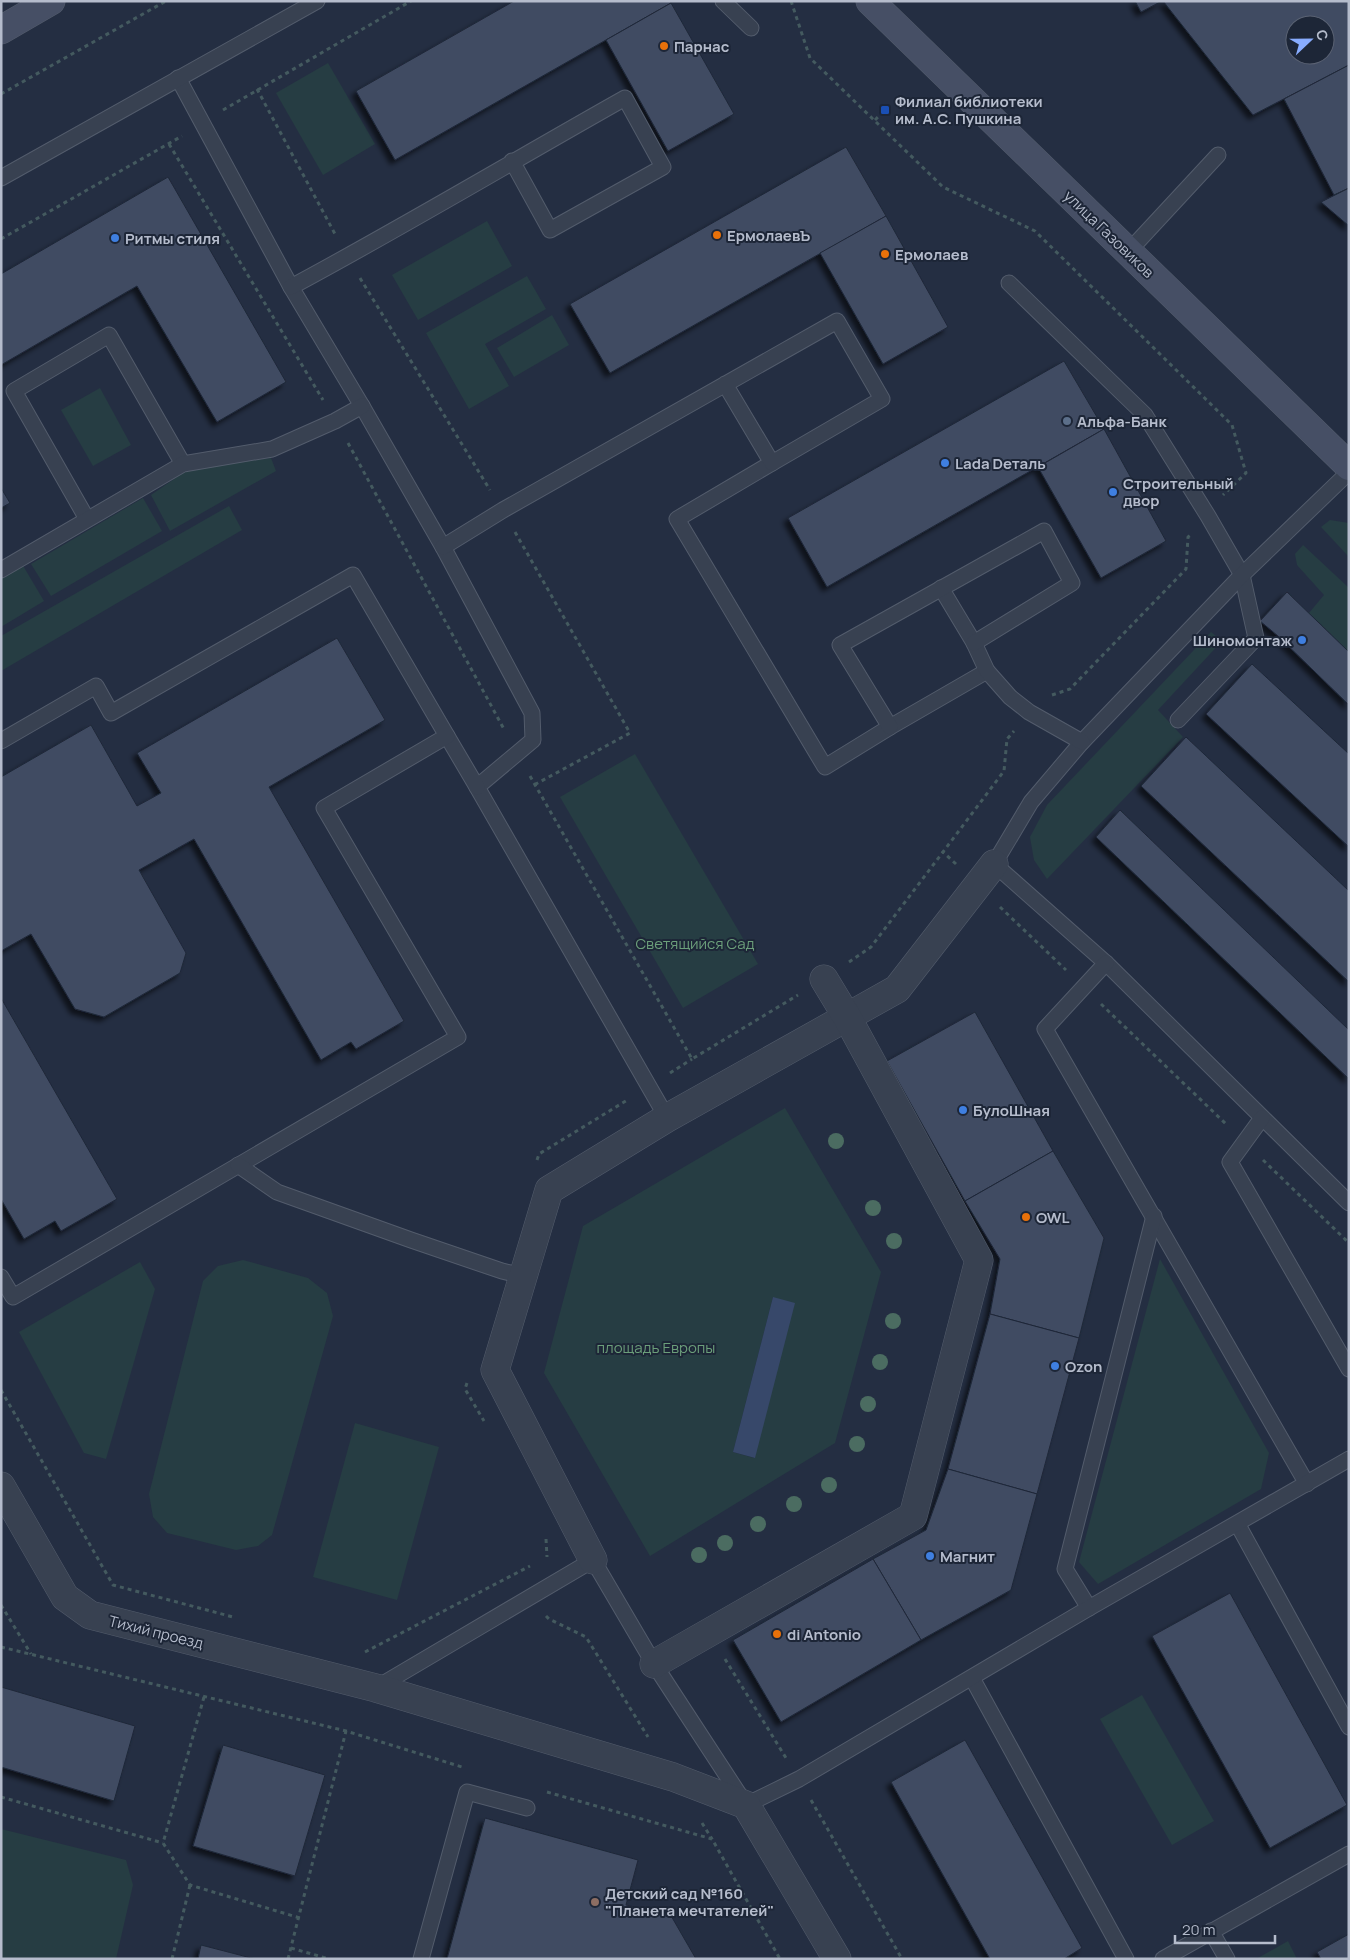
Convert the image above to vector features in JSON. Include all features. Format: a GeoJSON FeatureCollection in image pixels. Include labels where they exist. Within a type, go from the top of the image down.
{"type":"FeatureCollection","features":[{"type":"Feature","properties":{"kind":"main road"},"geometry":{"type":"LineString","coordinates":[[1,30],[50,1]]}},
{"type":"Feature","properties":{"kind":"main road","name":"улица Газовиков"},"geometry":{"type":"LineString","coordinates":[[870,1],[1349,466]]}},
{"type":"Feature","properties":{"kind":"street"},"geometry":{"type":"LineString","coordinates":[[593,1560],[495,1370],[549,1190],[667,1118],[897,989],[986,874]]}},
{"type":"Feature","properties":{"kind":"street"},"geometry":{"type":"LineString","coordinates":[[654,1664],[913,1516],[979,1260],[847,1017],[824,979]]}},
{"type":"Feature","properties":{"kind":"street","name":"Тихий проезд"},"geometry":{"type":"LineString","coordinates":[[1,1486],[66,1597],[90,1615],[376,1688],[673,1777],[746,1805]]}},
{"type":"Feature","properties":{"kind":"street"},"geometry":{"type":"LineString","coordinates":[[746,1805],[837,1959]]}},
{"type":"Feature","properties":{"kind":"lane"},"geometry":{"type":"LineString","coordinates":[[1,178],[317,1]]}},
{"type":"Feature","properties":{"kind":"lane"},"geometry":{"type":"LineString","coordinates":[[723,1],[751,28]]}},
{"type":"Feature","properties":{"kind":"lane"},"geometry":{"type":"LineString","coordinates":[[178,78],[290,287],[362,406],[442,547],[532,713],[534,740],[477,787]]}},
{"type":"Feature","properties":{"kind":"lane"},"geometry":{"type":"LineString","coordinates":[[290,287],[347,257],[512,161],[625,98],[663,167],[550,230],[512,161]]}},
{"type":"Feature","properties":{"kind":"lane"},"geometry":{"type":"LineString","coordinates":[[1128,252],[1218,155]]}},
{"type":"Feature","properties":{"kind":"lane"},"geometry":{"type":"LineString","coordinates":[[1009,283],[1145,415],[1208,516],[1242,575],[1256,638],[1178,720]]}},
{"type":"Feature","properties":{"kind":"lane"},"geometry":{"type":"LineString","coordinates":[[442,547],[503,510],[837,321],[882,399],[677,519],[825,767],[987,671]]}},
{"type":"Feature","properties":{"kind":"lane"},"geometry":{"type":"LineString","coordinates":[[87,519],[14,391],[100,340],[109,335],[183,464]]}},
{"type":"Feature","properties":{"kind":"lane"},"geometry":{"type":"LineString","coordinates":[[725,384],[772,463]]}},
{"type":"Feature","properties":{"kind":"lane"},"geometry":{"type":"LineString","coordinates":[[1,570],[183,464],[272,449],[336,421],[362,406]]}},
{"type":"Feature","properties":{"kind":"lane"},"geometry":{"type":"LineString","coordinates":[[1349,472],[1242,575],[1082,742],[1031,802],[986,874],[1106,963],[1349,1203]]}},
{"type":"Feature","properties":{"kind":"lane"},"geometry":{"type":"LineString","coordinates":[[890,727],[840,645],[1044,531],[1072,583],[974,643]]}},
{"type":"Feature","properties":{"kind":"lane"},"geometry":{"type":"LineString","coordinates":[[1,741],[96,686],[112,713],[354,576],[667,1118]]}},
{"type":"Feature","properties":{"kind":"lane"},"geometry":{"type":"LineString","coordinates":[[941,588],[974,643],[987,671],[1010,697],[1029,712],[1082,742]]}},
{"type":"Feature","properties":{"kind":"lane"},"geometry":{"type":"LineString","coordinates":[[1,1277],[13,1297],[458,1037],[324,808],[446,736]]}},
{"type":"Feature","properties":{"kind":"lane"},"geometry":{"type":"LineString","coordinates":[[1106,963],[1045,1029],[1307,1484]]}},
{"type":"Feature","properties":{"kind":"lane"},"geometry":{"type":"LineString","coordinates":[[1262,1118],[1230,1162],[1349,1369]]}},
{"type":"Feature","properties":{"kind":"lane"},"geometry":{"type":"LineString","coordinates":[[238,1166],[277,1192],[410,1240],[502,1271],[523,1276]]}},
{"type":"Feature","properties":{"kind":"lane"},"geometry":{"type":"LineString","coordinates":[[1089,1608],[1065,1569],[1154,1216]]}},
{"type":"Feature","properties":{"kind":"lane"},"geometry":{"type":"LineString","coordinates":[[376,1688],[593,1560],[654,1664],[746,1805],[799,1779],[1089,1608],[1349,1459]]}},
{"type":"Feature","properties":{"kind":"lane"},"geometry":{"type":"LineString","coordinates":[[1238,1524],[1349,1727]]}},
{"type":"Feature","properties":{"kind":"lane"},"geometry":{"type":"LineString","coordinates":[[972,1678],[1126,1959]]}},
{"type":"Feature","properties":{"kind":"lane"},"geometry":{"type":"LineString","coordinates":[[421,1959],[467,1792],[527,1808]]}},
{"type":"Feature","properties":{"kind":"lane"},"geometry":{"type":"LineString","coordinates":[[1163,1959],[1349,1854]]}},
{"type":"Feature","properties":{"kind":"lane"},"geometry":{"type":"LineString","coordinates":[[1212,1932],[1227,1959]]}},
{"type":"Feature","properties":{"kind":"path"},"geometry":{"type":"LineString","coordinates":[[1,94],[166,1]]}},
{"type":"Feature","properties":{"kind":"path"},"geometry":{"type":"LineString","coordinates":[[791,1],[810,58],[944,187],[1035,231],[1232,425],[1246,473],[1223,494],[1208,516],[1188,537],[1186,569],[1070,689],[1038,700],[1007,739],[1004,771],[943,852],[986,874],[1084,987],[1349,1242]]}},
{"type":"Feature","properties":{"kind":"path"},"geometry":{"type":"LineString","coordinates":[[257,89],[347,257],[503,510],[630,733],[534,785]]}},
{"type":"Feature","properties":{"kind":"path"},"geometry":{"type":"LineString","coordinates":[[875,120],[885,110]]}},
{"type":"Feature","properties":{"kind":"path"},"geometry":{"type":"LineString","coordinates":[[536,1163],[539,1154],[692,1058]]}},
{"type":"Feature","properties":{"kind":"path"},"geometry":{"type":"LineString","coordinates":[[468,1380],[465,1389],[485,1424]]}},
{"type":"Feature","properties":{"kind":"path"},"geometry":{"type":"LineString","coordinates":[[1,1390],[114,1585],[235,1617]]}},
{"type":"Feature","properties":{"kind":"path"},"geometry":{"type":"LineString","coordinates":[[541,1560],[548,1556],[545,1537]]}},
{"type":"Feature","properties":{"kind":"path"},"geometry":{"type":"LineString","coordinates":[[356,1649],[365,1652],[534,1563]]}},
{"type":"Feature","properties":{"kind":"path"},"geometry":{"type":"LineString","coordinates":[[520,1570],[549,1619],[586,1637],[712,1839],[780,1959]]}},
{"type":"Feature","properties":{"kind":"path"},"geometry":{"type":"LineString","coordinates":[[1,1605],[32,1654]]}},
{"type":"Feature","properties":{"kind":"path"},"geometry":{"type":"LineString","coordinates":[[1,1647],[346,1731],[462,1767]]}},
{"type":"Feature","properties":{"kind":"path"},"geometry":{"type":"LineString","coordinates":[[163,1843],[204,1696]]}},
{"type":"Feature","properties":{"kind":"path"},"geometry":{"type":"LineString","coordinates":[[288,1959],[300,1918],[346,1731]]}},
{"type":"Feature","properties":{"kind":"path"},"geometry":{"type":"LineString","coordinates":[[539,1790],[712,1839]]}},
{"type":"Feature","properties":{"kind":"path"},"geometry":{"type":"LineString","coordinates":[[1,1798],[163,1843],[190,1885],[300,1918]]}},
{"type":"Feature","properties":{"kind":"path"},"geometry":{"type":"LineString","coordinates":[[172,1959],[190,1885]]}},
{"type":"Feature","properties":{"kind":"path"},"geometry":{"type":"LineString","coordinates":[[291,1948],[329,1959]]}},
{"type":"Feature","properties":{"kind":"green space"},"geometry":{"type":"Polygon","coordinates":[[[328,63],[375,144],[323,175],[276,93],[328,63]]]}},
{"type":"Feature","properties":{"kind":"green space"},"geometry":{"type":"Polygon","coordinates":[[[487,221],[512,266],[418,320],[392,275],[487,221]]]}},
{"type":"Feature","properties":{"kind":"green space"},"geometry":{"type":"Polygon","coordinates":[[[527,276],[546,309],[485,344],[509,386],[469,409],[426,333],[527,276]]]}},
{"type":"Feature","properties":{"kind":"green space"},"geometry":{"type":"Polygon","coordinates":[[[552,315],[569,345],[514,377],[497,348],[552,315]]]}},
{"type":"Feature","properties":{"kind":"green space"},"geometry":{"type":"Polygon","coordinates":[[[100,388],[131,445],[93,466],[61,410],[100,388]]]}},
{"type":"Feature","properties":{"kind":"green space"},"geometry":{"type":"Polygon","coordinates":[[[271,458],[276,471],[170,531],[151,495],[190,468],[271,458]]]}},
{"type":"Feature","properties":{"kind":"green space"},"geometry":{"type":"Polygon","coordinates":[[[143,498],[162,531],[51,596],[31,564],[143,498]]]}},
{"type":"Feature","properties":{"kind":"green space"},"geometry":{"type":"Polygon","coordinates":[[[229,506],[242,530],[1,671],[1,636],[229,506]]]}},
{"type":"Feature","properties":{"kind":"green space"},"geometry":{"type":"Polygon","coordinates":[[[1330,520],[1349,523],[1349,557],[1321,527],[1330,520]]]}},
{"type":"Feature","properties":{"kind":"green space"},"geometry":{"type":"Polygon","coordinates":[[[1303,545],[1349,588],[1349,652],[1309,613],[1324,595],[1297,565],[1295,554],[1303,545]]]}},
{"type":"Feature","properties":{"kind":"green space"},"geometry":{"type":"Polygon","coordinates":[[[22,564],[44,601],[1,627],[1,577],[22,564]]]}},
{"type":"Feature","properties":{"kind":"green space"},"geometry":{"type":"Polygon","coordinates":[[[1211,632],[1222,641],[1158,710],[1183,737],[1047,879],[1034,860],[1030,837],[1047,805],[1211,632]]]}},
{"type":"Feature","properties":{"kind":"green space","name":"Светящийся Сад"},"geometry":{"type":"Polygon","coordinates":[[[635,754],[758,964],[683,1008],[560,797],[635,754]]]}},
{"type":"Feature","properties":{"kind":"green space","name":"площадь Европы"},"geometry":{"type":"Polygon","coordinates":[[[785,1108],[881,1272],[835,1443],[650,1556],[544,1373],[583,1226],[785,1108]],[[773,1297],[733,1452],[754,1458],[773,1297]]]}},
{"type":"Feature","properties":{"kind":"green space"},"geometry":{"type":"Polygon","coordinates":[[[1160,1259],[1269,1453],[1261,1489],[1098,1584],[1079,1562],[1160,1259]]]}},
{"type":"Feature","properties":{"kind":"green space"},"geometry":{"type":"Polygon","coordinates":[[[243,1260],[308,1278],[327,1293],[333,1316],[272,1535],[258,1546],[236,1550],[167,1533],[153,1517],[149,1494],[203,1281],[218,1266],[243,1260]]]}},
{"type":"Feature","properties":{"kind":"green space"},"geometry":{"type":"Polygon","coordinates":[[[140,1262],[155,1289],[106,1459],[84,1453],[19,1332],[140,1262]]]}},
{"type":"Feature","properties":{"kind":"green space"},"geometry":{"type":"Polygon","coordinates":[[[355,1423],[439,1447],[397,1600],[313,1577],[355,1423]]]}},
{"type":"Feature","properties":{"kind":"green space"},"geometry":{"type":"Polygon","coordinates":[[[1142,1695],[1214,1821],[1172,1845],[1100,1719],[1142,1695]]]}},
{"type":"Feature","properties":{"kind":"green space"},"geometry":{"type":"Polygon","coordinates":[[[1,1829],[126,1860],[133,1885],[116,1959],[1,1959],[1,1829]]]}},
{"type":"Feature","properties":{"kind":"green space"},"geometry":{"type":"Polygon","coordinates":[[[1288,1941],[1297,1959],[1256,1959],[1288,1941]]]}},
{"type":"Feature","properties":{"kind":"water"},"geometry":{"type":"Polygon","coordinates":[[[773,1297],[795,1303],[755,1458],[733,1452],[773,1297]]]}},
{"type":"Feature","properties":{"kind":"building"},"geometry":{"type":"Polygon","coordinates":[[[514,1],[670,1],[671,3],[395,160],[356,91],[514,1]]]}},
{"type":"Feature","properties":{"kind":"building"},"geometry":{"type":"Polygon","coordinates":[[[1135,1],[1162,1],[1141,12],[1135,1]]]}},
{"type":"Feature","properties":{"kind":"building"},"geometry":{"type":"Polygon","coordinates":[[[1163,1],[1349,1],[1349,65],[1253,115],[1163,1]]]}},
{"type":"Feature","properties":{"kind":"building"},"geometry":{"type":"Polygon","coordinates":[[[671,3],[734,114],[668,151],[606,40],[671,3]]]}},
{"type":"Feature","properties":{"kind":"building"},"geometry":{"type":"Polygon","coordinates":[[[1349,65],[1349,188],[1334,195],[1284,99],[1349,65]]]}},
{"type":"Feature","properties":{"kind":"building"},"geometry":{"type":"Polygon","coordinates":[[[846,147],[886,216],[610,373],[570,304],[846,147]]]}},
{"type":"Feature","properties":{"kind":"building"},"geometry":{"type":"Polygon","coordinates":[[[168,177],[286,382],[217,422],[137,286],[1,365],[1,274],[168,177]]]}},
{"type":"Feature","properties":{"kind":"building"},"geometry":{"type":"Polygon","coordinates":[[[1349,188],[1349,226],[1321,202],[1349,188]]]}},
{"type":"Feature","properties":{"kind":"building"},"geometry":{"type":"Polygon","coordinates":[[[886,216],[948,327],[883,364],[820,253],[886,216]]]}},
{"type":"Feature","properties":{"kind":"building"},"geometry":{"type":"Polygon","coordinates":[[[1064,361],[1104,429],[827,587],[788,518],[1064,361]]]}},
{"type":"Feature","properties":{"kind":"building"},"geometry":{"type":"Polygon","coordinates":[[[1104,429],[1166,541],[1101,578],[1038,467],[1104,429]]]}},
{"type":"Feature","properties":{"kind":"building"},"geometry":{"type":"Polygon","coordinates":[[[1,488],[10,503],[1,508],[1,488]]]}},
{"type":"Feature","properties":{"kind":"building"},"geometry":{"type":"Polygon","coordinates":[[[1287,592],[1349,652],[1349,705],[1260,621],[1287,592]]]}},
{"type":"Feature","properties":{"kind":"building"},"geometry":{"type":"Polygon","coordinates":[[[337,638],[385,720],[269,787],[404,1021],[356,1049],[351,1042],[321,1060],[194,839],[139,870],[186,953],[180,973],[104,1017],[75,1009],[31,934],[1,951],[1,777],[91,725],[137,806],[161,793],[137,753],[337,638]]]}},
{"type":"Feature","properties":{"kind":"building"},"geometry":{"type":"Polygon","coordinates":[[[1252,664],[1349,754],[1349,847],[1206,714],[1252,664]]]}},
{"type":"Feature","properties":{"kind":"building"},"geometry":{"type":"Polygon","coordinates":[[[1186,737],[1349,891],[1349,982],[1141,786],[1186,737]]]}},
{"type":"Feature","properties":{"kind":"building"},"geometry":{"type":"Polygon","coordinates":[[[1120,810],[1349,1030],[1349,1079],[1096,837],[1120,810]]]}},
{"type":"Feature","properties":{"kind":"building"},"geometry":{"type":"Polygon","coordinates":[[[1,998],[117,1199],[61,1231],[55,1221],[24,1239],[1,1199],[1,998]]]}},
{"type":"Feature","properties":{"kind":"building"},"geometry":{"type":"Polygon","coordinates":[[[975,1012],[1053,1151],[965,1201],[887,1061],[975,1012]]]}},
{"type":"Feature","properties":{"kind":"building"},"geometry":{"type":"Polygon","coordinates":[[[1053,1151],[1104,1238],[1079,1338],[990,1314],[1000,1259],[965,1201],[1053,1151]]]}},
{"type":"Feature","properties":{"kind":"building"},"geometry":{"type":"Polygon","coordinates":[[[990,1314],[1079,1338],[1037,1494],[948,1469],[990,1314]]]}},
{"type":"Feature","properties":{"kind":"building"},"geometry":{"type":"Polygon","coordinates":[[[948,1469],[1037,1494],[1011,1590],[921,1640],[873,1559],[926,1530],[948,1469]]]}},
{"type":"Feature","properties":{"kind":"building"},"geometry":{"type":"Polygon","coordinates":[[[873,1559],[921,1640],[781,1722],[733,1640],[873,1559]]]}},
{"type":"Feature","properties":{"kind":"building"},"geometry":{"type":"Polygon","coordinates":[[[1230,1593],[1347,1805],[1270,1848],[1152,1636],[1230,1593]]]}},
{"type":"Feature","properties":{"kind":"building"},"geometry":{"type":"Polygon","coordinates":[[[1,1687],[135,1726],[114,1801],[1,1767],[1,1687]]]}},
{"type":"Feature","properties":{"kind":"building"},"geometry":{"type":"Polygon","coordinates":[[[965,1740],[1082,1948],[1064,1959],[990,1959],[891,1782],[965,1740]]]}},
{"type":"Feature","properties":{"kind":"building"},"geometry":{"type":"Polygon","coordinates":[[[223,1745],[325,1775],[295,1876],[193,1846],[223,1745]]]}},
{"type":"Feature","properties":{"kind":"building"},"geometry":{"type":"Polygon","coordinates":[[[485,1818],[638,1860],[626,1905],[670,1914],[696,1959],[447,1959],[485,1818]]]}},
{"type":"Feature","properties":{"kind":"building"},"geometry":{"type":"Polygon","coordinates":[[[1349,1934],[1349,1959],[1321,1959],[1317,1952],[1349,1934]]]}},
{"type":"Feature","properties":{"kind":"building"},"geometry":{"type":"Polygon","coordinates":[[[201,1945],[255,1959],[198,1959],[201,1945]]]}},
{"type":"Feature","properties":{"kind":"place","name":"Парнас"},"geometry":{"type":"Point","coordinates":[664,46]}},
{"type":"Feature","properties":{"kind":"place","name":"Филиал библиотеки им. А.С. Пушкина"},"geometry":{"type":"Point","coordinates":[885,110]}},
{"type":"Feature","properties":{"kind":"place","name":"ЕрмолаевЪ"},"geometry":{"type":"Point","coordinates":[717,235]}},
{"type":"Feature","properties":{"kind":"place","name":"Ритмы стиля"},"geometry":{"type":"Point","coordinates":[115,238]}},
{"type":"Feature","properties":{"kind":"place","name":"Ермолаев"},"geometry":{"type":"Point","coordinates":[885,254]}},
{"type":"Feature","properties":{"kind":"place","name":"Альфа-Банк"},"geometry":{"type":"Point","coordinates":[1067,421]}},
{"type":"Feature","properties":{"kind":"place","name":"Lada Dеталь"},"geometry":{"type":"Point","coordinates":[945,463]}},
{"type":"Feature","properties":{"kind":"place","name":"Строительный двор"},"geometry":{"type":"Point","coordinates":[1113,492]}},
{"type":"Feature","properties":{"kind":"place","name":"Шиномонтаж"},"geometry":{"type":"Point","coordinates":[1302,640]}},
{"type":"Feature","properties":{"kind":"place","name":"БулоШная"},"geometry":{"type":"Point","coordinates":[963,1110]}},
{"type":"Feature","properties":{"kind":"place","name":"OWL"},"geometry":{"type":"Point","coordinates":[1026,1217]}},
{"type":"Feature","properties":{"kind":"place","name":"Ozon"},"geometry":{"type":"Point","coordinates":[1055,1366]}},
{"type":"Feature","properties":{"kind":"place","name":"Магнит"},"geometry":{"type":"Point","coordinates":[930,1556]}},
{"type":"Feature","properties":{"kind":"place","name":"di Antonio"},"geometry":{"type":"Point","coordinates":[777,1634]}},
{"type":"Feature","properties":{"kind":"place","name":"Детский сад №160 \"Планета мечтателей\""},"geometry":{"type":"Point","coordinates":[595,1902]}}]}
